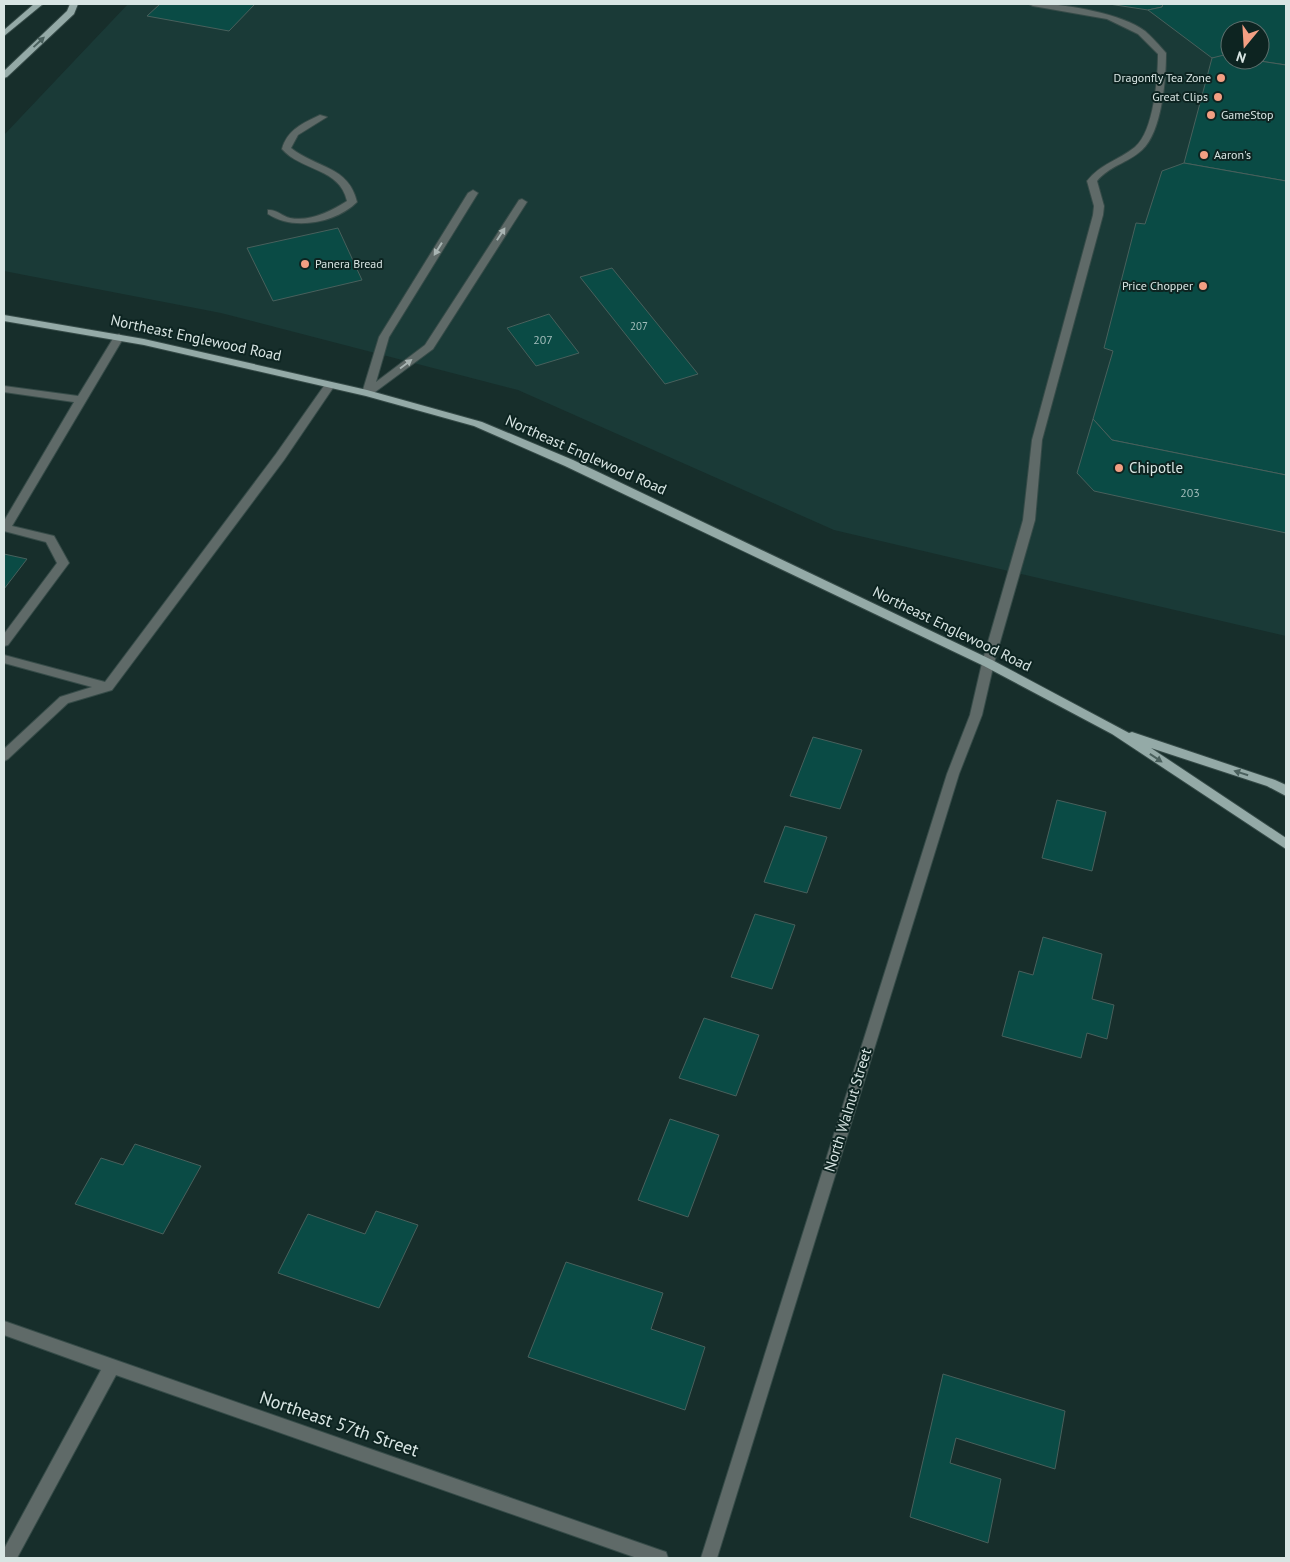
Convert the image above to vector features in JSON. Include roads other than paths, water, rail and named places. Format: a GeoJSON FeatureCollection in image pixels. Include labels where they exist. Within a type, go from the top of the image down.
{"type":"FeatureCollection","features":[{"type":"Feature","properties":{"kind":"main road"},"geometry":{"type":"LineString","coordinates":[[4,34],[39,4]]}},
{"type":"Feature","properties":{"kind":"main road"},"geometry":{"type":"LineString","coordinates":[[4,75],[71,12],[74,4]]}},
{"type":"Feature","properties":{"kind":"main road","name":"Northeast Englewood Road"},"geometry":{"type":"LineString","coordinates":[[4,318],[119,337],[367,393],[478,424],[569,463],[988,663],[1116,731],[1286,844]]}},
{"type":"Feature","properties":{"kind":"main road","name":"Northeast Englewood Road"},"geometry":{"type":"LineString","coordinates":[[1116,731],[1271,783],[1286,792]]}},
{"type":"Feature","properties":{"kind":"street","name":"North Walnut Street"},"geometry":{"type":"LineString","coordinates":[[709,1558],[950,784],[976,715],[988,663],[1029,520],[1037,440],[1098,215],[1099,206],[1092,181],[1098,173],[1138,149],[1147,140],[1163,74],[1162,53],[1140,32],[1109,17],[1033,4]]}},
{"type":"Feature","properties":{"kind":"street"},"geometry":{"type":"LineString","coordinates":[[271,212],[278,219],[290,222],[314,219],[336,213],[352,202],[352,190],[343,179],[295,157],[286,149],[288,139],[300,129],[323,117]]}},
{"type":"Feature","properties":{"kind":"street"},"geometry":{"type":"LineString","coordinates":[[367,393],[384,337],[473,193]]}},
{"type":"Feature","properties":{"kind":"street"},"geometry":{"type":"LineString","coordinates":[[367,393],[428,347],[522,202]]}},
{"type":"Feature","properties":{"kind":"street"},"geometry":{"type":"LineString","coordinates":[[4,642],[63,563],[50,539],[5,528],[119,337]]}},
{"type":"Feature","properties":{"kind":"street"},"geometry":{"type":"LineString","coordinates":[[4,756],[64,700],[108,687],[280,457],[330,385]]}},
{"type":"Feature","properties":{"kind":"street"},"geometry":{"type":"LineString","coordinates":[[4,390],[81,400]]}},
{"type":"Feature","properties":{"kind":"street"},"geometry":{"type":"LineString","coordinates":[[4,659],[108,687]]}},
{"type":"Feature","properties":{"kind":"street","name":"Northeast 57th Street"},"geometry":{"type":"LineString","coordinates":[[4,1328],[660,1558]]}},
{"type":"Feature","properties":{"kind":"street"},"geometry":{"type":"LineString","coordinates":[[8,1558],[112,1366]]}},
{"type":"Feature","properties":{"kind":"place","name":"Dragonfly Tea Zone"},"geometry":{"type":"Point","coordinates":[1221,78]}},
{"type":"Feature","properties":{"kind":"place","name":"Great Clips"},"geometry":{"type":"Point","coordinates":[1218,97]}},
{"type":"Feature","properties":{"kind":"place","name":"GameStop"},"geometry":{"type":"Point","coordinates":[1211,115]}},
{"type":"Feature","properties":{"kind":"place","name":"Aaron's"},"geometry":{"type":"Point","coordinates":[1204,155]}},
{"type":"Feature","properties":{"kind":"place","name":"Panera Bread"},"geometry":{"type":"Point","coordinates":[305,264]}},
{"type":"Feature","properties":{"kind":"place","name":"Price Chopper"},"geometry":{"type":"Point","coordinates":[1203,286]}},
{"type":"Feature","properties":{"kind":"place","name":"Chipotle"},"geometry":{"type":"Point","coordinates":[1119,468]}}]}
